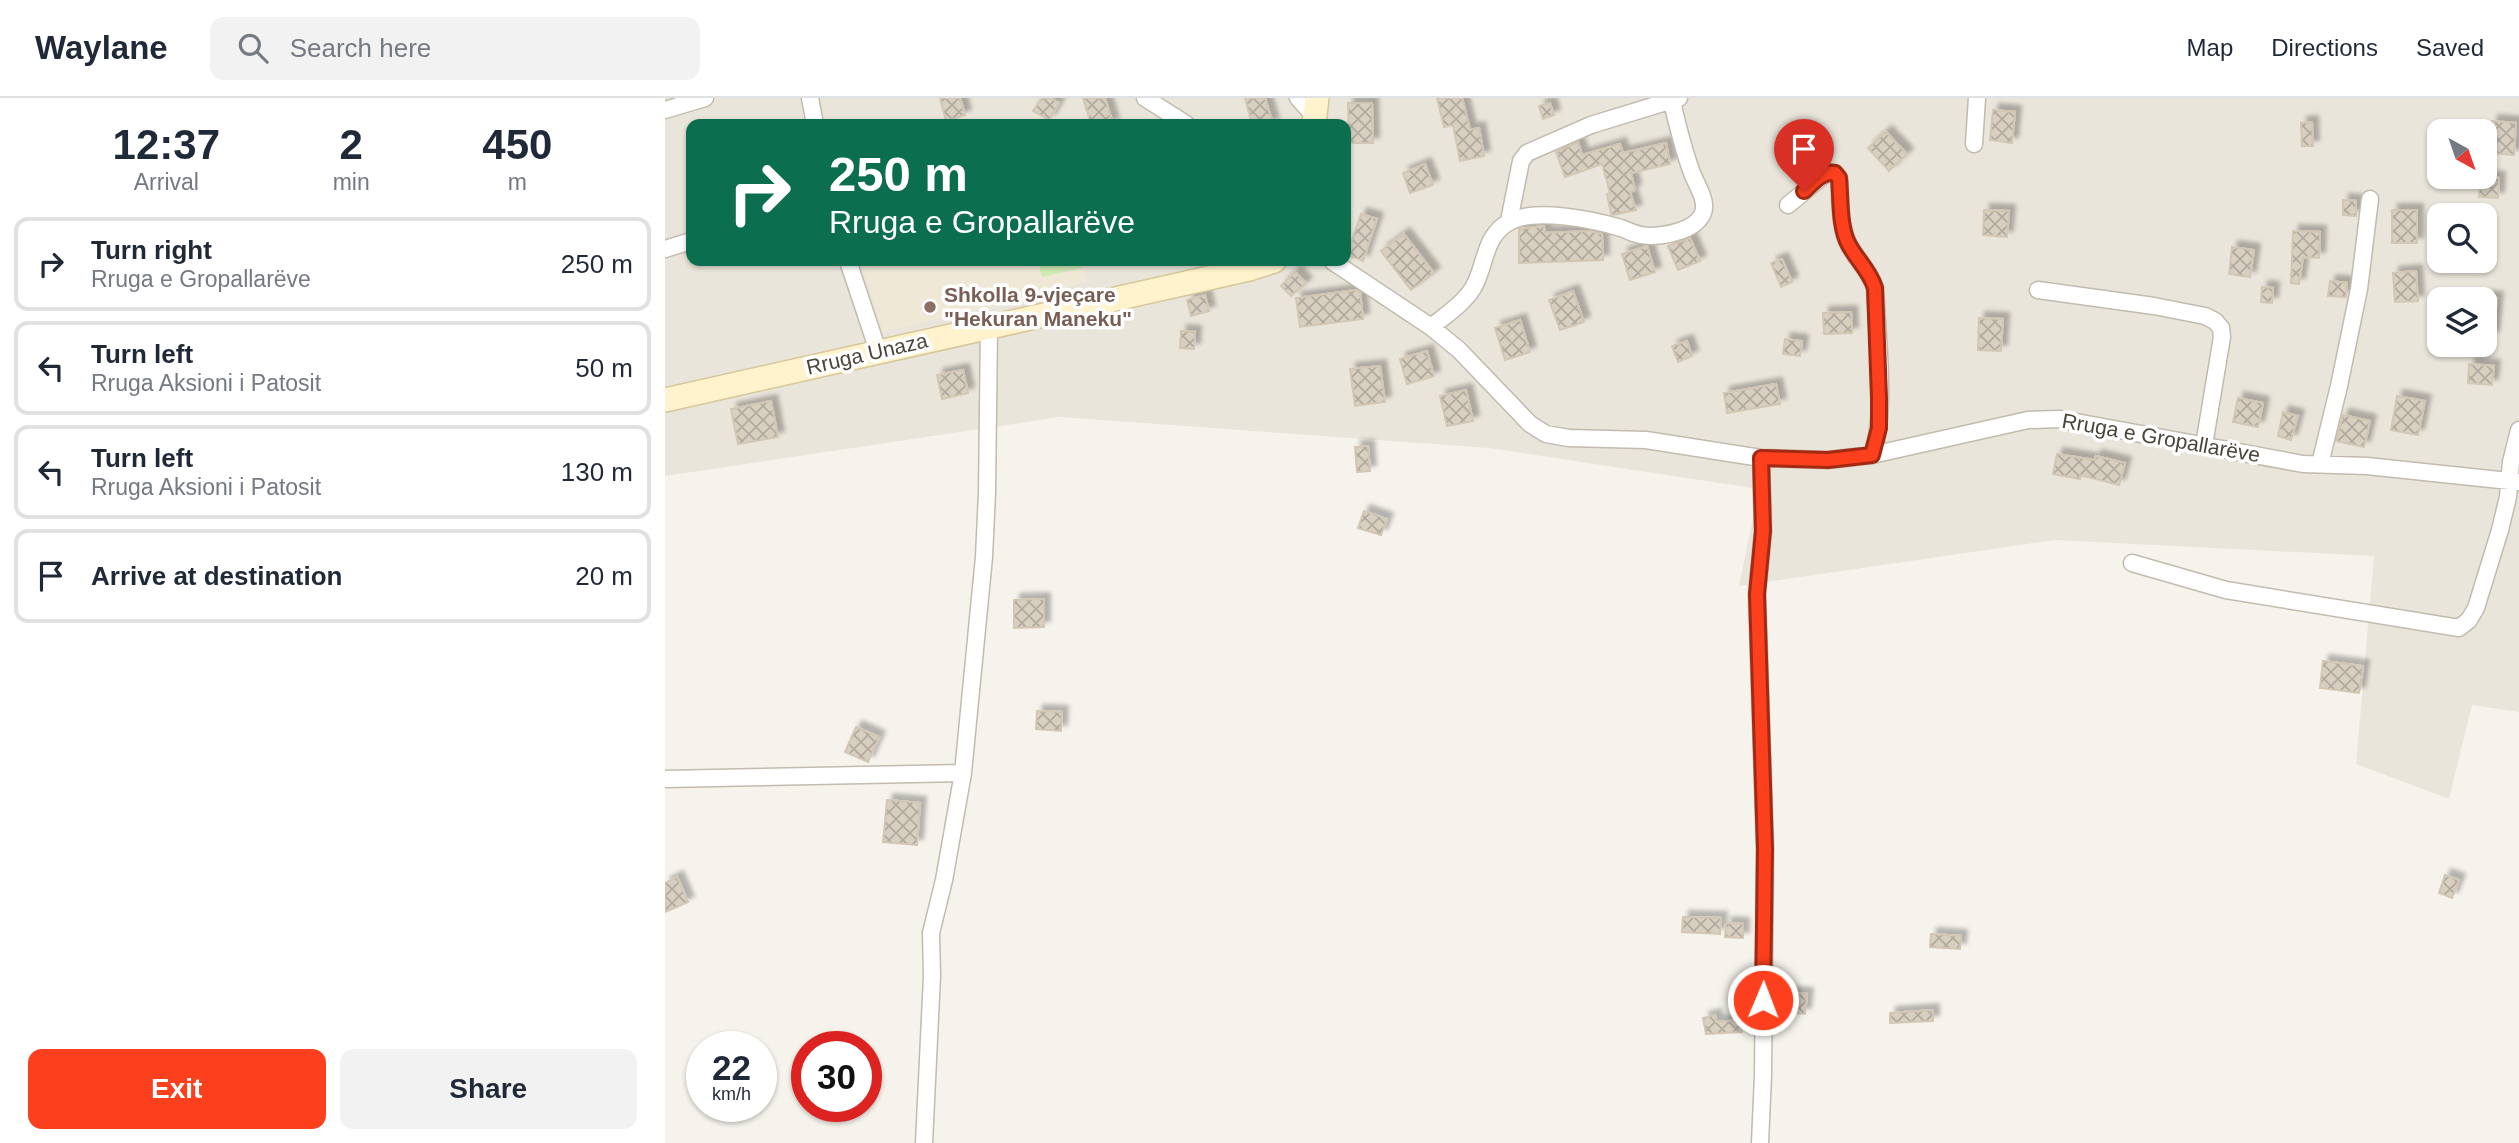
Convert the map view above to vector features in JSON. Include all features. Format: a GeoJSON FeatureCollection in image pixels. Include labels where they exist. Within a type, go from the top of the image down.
{"type":"FeatureCollection","features":[{"type":"Feature","properties":{"kind":"main road","name":"Rruga Unaza"},"geometry":{"type":"LineString","coordinates":[[665,400],[1258,266]]}},
{"type":"Feature","properties":{"kind":"street"},"geometry":{"type":"LineString","coordinates":[[665,110],[705,98]]}},
{"type":"Feature","properties":{"kind":"street"},"geometry":{"type":"LineString","coordinates":[[810,98],[814,119]]}},
{"type":"Feature","properties":{"kind":"street"},"geometry":{"type":"LineString","coordinates":[[1145,98],[1177,119]]}},
{"type":"Feature","properties":{"kind":"street"},"geometry":{"type":"LineString","coordinates":[[1298,98],[1315,113]]}},
{"type":"Feature","properties":{"kind":"street"},"geometry":{"type":"LineString","coordinates":[[1974,144],[1977,98]]}},
{"type":"Feature","properties":{"kind":"street"},"geometry":{"type":"LineString","coordinates":[[1430,327],[1465,299],[1475,286],[1489,242],[1497,230],[1519,217],[1560,216],[1653,236],[1695,224],[1703,215],[1705,205],[1685,153],[1674,99],[1591,125],[1527,153],[1521,161],[1509,222]]}},
{"type":"Feature","properties":{"kind":"street"},"geometry":{"type":"LineString","coordinates":[[1788,205],[1828,172],[1835,173],[1839,178],[1845,235],[1872,278],[1875,288],[1879,428],[1872,455]]}},
{"type":"Feature","properties":{"kind":"street"},"geometry":{"type":"LineString","coordinates":[[2320,464],[2359,289],[2370,199]]}},
{"type":"Feature","properties":{"kind":"street"},"geometry":{"type":"LineString","coordinates":[[665,249],[686,243]]}},
{"type":"Feature","properties":{"kind":"street"},"geometry":{"type":"LineString","coordinates":[[850,266],[878,351]]}},
{"type":"Feature","properties":{"kind":"street","name":"Rruga e Gropallarëve"},"geometry":{"type":"LineString","coordinates":[[1339,266],[1430,327],[1472,362],[1530,425],[1546,434],[1569,438],[1646,440],[1761,458],[1828,460],[1872,455],[2028,420],[2060,419],[2303,464],[2367,466],[2514,482]]}},
{"type":"Feature","properties":{"kind":"street"},"geometry":{"type":"LineString","coordinates":[[2038,290],[2154,306],[2205,316],[2215,321],[2221,328],[2223,337],[2204,445]]}},
{"type":"Feature","properties":{"kind":"street"},"geometry":{"type":"LineString","coordinates":[[923,1143],[932,976],[931,933],[944,880],[963,773],[984,557],[988,493],[989,327]]}},
{"type":"Feature","properties":{"kind":"street"},"geometry":{"type":"LineString","coordinates":[[2132,563],[2226,590],[2459,628],[2469,620],[2476,608],[2501,530],[2514,482],[2511,462],[2519,430]]}},
{"type":"Feature","properties":{"kind":"street"},"geometry":{"type":"LineString","coordinates":[[1760,1143],[1765,863],[1757,594],[1763,531],[1761,458]]}},
{"type":"Feature","properties":{"kind":"street"},"geometry":{"type":"LineString","coordinates":[[665,779],[963,773]]}},
{"type":"Feature","properties":{"kind":"shaded area"},"geometry":{"type":"Polygon","coordinates":[[[665,98],[2519,98],[2519,712],[2472,705],[2449,799],[2356,764],[2374,556],[2055,540],[1739,586],[1759,489],[1489,448],[1060,417],[665,476],[665,98]]]}},
{"type":"Feature","properties":{"kind":"shaded area","name":"Shkolla 9-vjeçare \"Hekuran Maneku\""},"geometry":{"type":"Polygon","coordinates":[[[863,266],[1085,266],[1087,282],[883,332],[863,266]]]}},
{"type":"Feature","properties":{"kind":"green space"},"geometry":{"type":"Polygon","coordinates":[[[1039,266],[1082,266],[1082,268],[1042,277],[1039,266]]]}},
{"type":"Feature","properties":{"kind":"building"},"geometry":{"type":"Polygon","coordinates":[[[940,98],[960,98],[965,115],[945,119],[940,98]]]}},
{"type":"Feature","properties":{"kind":"building"},"geometry":{"type":"Polygon","coordinates":[[[1042,98],[1050,98],[1059,103],[1050,119],[1033,111],[1042,98]]]}},
{"type":"Feature","properties":{"kind":"building"},"geometry":{"type":"Polygon","coordinates":[[[1083,98],[1105,98],[1111,119],[1089,119],[1083,98]]]}},
{"type":"Feature","properties":{"kind":"building"},"geometry":{"type":"Polygon","coordinates":[[[1245,98],[1265,98],[1271,119],[1251,119],[1245,98]]]}},
{"type":"Feature","properties":{"kind":"building"},"geometry":{"type":"Polygon","coordinates":[[[1437,98],[1462,98],[1470,130],[1479,128],[1484,156],[1460,161],[1453,125],[1444,127],[1437,98]]]}},
{"type":"Feature","properties":{"kind":"building"},"geometry":{"type":"Polygon","coordinates":[[[1348,103],[1372,103],[1373,143],[1351,143],[1351,119],[1348,119],[1348,103]]]}},
{"type":"Feature","properties":{"kind":"building"},"geometry":{"type":"Polygon","coordinates":[[[1550,103],[1554,115],[1543,119],[1539,106],[1550,103]]]}},
{"type":"Feature","properties":{"kind":"building"},"geometry":{"type":"Polygon","coordinates":[[[1993,110],[2015,112],[2012,143],[1990,140],[1993,110]]]}},
{"type":"Feature","properties":{"kind":"building"},"geometry":{"type":"Polygon","coordinates":[[[2497,121],[2516,123],[2514,155],[2497,154],[2497,121]]]}},
{"type":"Feature","properties":{"kind":"building"},"geometry":{"type":"Polygon","coordinates":[[[2312,122],[2313,146],[2302,146],[2301,123],[2312,122]]]}},
{"type":"Feature","properties":{"kind":"building"},"geometry":{"type":"Polygon","coordinates":[[[1886,132],[1907,154],[1889,171],[1868,148],[1886,132]]]}},
{"type":"Feature","properties":{"kind":"building"},"geometry":{"type":"Polygon","coordinates":[[[1578,142],[1582,155],[1620,144],[1623,153],[1666,143],[1670,164],[1631,173],[1635,190],[1630,192],[1636,210],[1613,215],[1602,164],[1565,177],[1556,152],[1578,142]]]}},
{"type":"Feature","properties":{"kind":"building"},"geometry":{"type":"Polygon","coordinates":[[[1425,164],[1433,185],[1410,193],[1403,173],[1425,164]]]}},
{"type":"Feature","properties":{"kind":"building"},"geometry":{"type":"Polygon","coordinates":[[[2499,178],[2498,198],[2479,197],[2479,189],[2497,189],[2499,178]]]}},
{"type":"Feature","properties":{"kind":"building"},"geometry":{"type":"Polygon","coordinates":[[[2343,200],[2356,201],[2356,216],[2343,215],[2343,200]]]}},
{"type":"Feature","properties":{"kind":"building"},"geometry":{"type":"Polygon","coordinates":[[[1984,210],[2009,211],[2007,237],[1983,235],[1984,210]]]}},
{"type":"Feature","properties":{"kind":"building"},"geometry":{"type":"Polygon","coordinates":[[[2392,210],[2417,210],[2417,243],[2392,243],[2392,210]]]}},
{"type":"Feature","properties":{"kind":"building"},"geometry":{"type":"Polygon","coordinates":[[[1361,214],[1377,219],[1363,261],[1351,256],[1351,243],[1361,214]]]}},
{"type":"Feature","properties":{"kind":"building"},"geometry":{"type":"Polygon","coordinates":[[[1544,226],[1545,233],[1589,231],[1602,234],[1603,260],[1519,263],[1519,229],[1544,226]]]}},
{"type":"Feature","properties":{"kind":"building"},"geometry":{"type":"Polygon","coordinates":[[[2293,231],[2320,232],[2319,258],[2303,257],[2299,284],[2291,283],[2293,231]]]}},
{"type":"Feature","properties":{"kind":"building"},"geometry":{"type":"Polygon","coordinates":[[[1404,234],[1434,273],[1411,290],[1381,251],[1404,234]]]}},
{"type":"Feature","properties":{"kind":"building"},"geometry":{"type":"Polygon","coordinates":[[[1690,238],[1700,261],[1678,270],[1668,246],[1690,238]]]}},
{"type":"Feature","properties":{"kind":"building"},"geometry":{"type":"Polygon","coordinates":[[[1647,246],[1655,272],[1630,280],[1622,254],[1647,246]]]}},
{"type":"Feature","properties":{"kind":"building"},"geometry":{"type":"Polygon","coordinates":[[[2232,247],[2254,250],[2250,277],[2229,274],[2232,247]]]}},
{"type":"Feature","properties":{"kind":"building"},"geometry":{"type":"Polygon","coordinates":[[[1782,259],[1792,282],[1781,287],[1771,263],[1782,259]]]}},
{"type":"Feature","properties":{"kind":"building"},"geometry":{"type":"Polygon","coordinates":[[[2416,271],[2418,301],[2395,302],[2393,273],[2416,271]]]}},
{"type":"Feature","properties":{"kind":"building"},"geometry":{"type":"Polygon","coordinates":[[[1295,272],[1306,283],[1291,296],[1281,286],[1295,272]]]}},
{"type":"Feature","properties":{"kind":"building"},"geometry":{"type":"Polygon","coordinates":[[[2330,281],[2347,283],[2346,297],[2328,296],[2330,281]]]}},
{"type":"Feature","properties":{"kind":"building"},"geometry":{"type":"Polygon","coordinates":[[[2262,287],[2273,288],[2272,303],[2261,302],[2262,287]]]}},
{"type":"Feature","properties":{"kind":"building"},"geometry":{"type":"Polygon","coordinates":[[[1356,290],[1360,292],[1363,319],[1300,327],[1296,298],[1356,290]]]}},
{"type":"Feature","properties":{"kind":"building"},"geometry":{"type":"Polygon","coordinates":[[[1573,291],[1584,322],[1560,330],[1549,300],[1573,291]]]}},
{"type":"Feature","properties":{"kind":"building"},"geometry":{"type":"Polygon","coordinates":[[[1205,295],[1209,311],[1191,316],[1187,300],[1205,295]]]}},
{"type":"Feature","properties":{"kind":"building"},"geometry":{"type":"Polygon","coordinates":[[[1851,312],[1852,333],[1824,334],[1823,313],[1851,312]]]}},
{"type":"Feature","properties":{"kind":"building"},"geometry":{"type":"Polygon","coordinates":[[[1979,318],[2003,319],[2001,351],[1978,350],[1979,318]]]}},
{"type":"Feature","properties":{"kind":"building"},"geometry":{"type":"Polygon","coordinates":[[[1520,320],[1530,352],[1505,360],[1495,328],[1520,320]]]}},
{"type":"Feature","properties":{"kind":"building"},"geometry":{"type":"Polygon","coordinates":[[[1181,331],[1195,332],[1194,349],[1180,348],[1181,331]]]}},
{"type":"Feature","properties":{"kind":"building"},"geometry":{"type":"Polygon","coordinates":[[[1785,339],[1802,341],[1800,356],[1783,354],[1785,339]]]}},
{"type":"Feature","properties":{"kind":"building"},"geometry":{"type":"Polygon","coordinates":[[[1687,341],[1692,356],[1678,362],[1672,346],[1687,341]]]}},
{"type":"Feature","properties":{"kind":"building"},"geometry":{"type":"Polygon","coordinates":[[[1427,351],[1434,376],[1407,384],[1400,359],[1427,351]]]}},
{"type":"Feature","properties":{"kind":"building"},"geometry":{"type":"Polygon","coordinates":[[[2469,364],[2494,366],[2492,385],[2468,383],[2469,364]]]}},
{"type":"Feature","properties":{"kind":"building"},"geometry":{"type":"Polygon","coordinates":[[[1380,366],[1385,402],[1355,406],[1350,369],[1380,366]]]}},
{"type":"Feature","properties":{"kind":"building"},"geometry":{"type":"Polygon","coordinates":[[[963,370],[968,393],[942,399],[937,375],[963,370]]]}},
{"type":"Feature","properties":{"kind":"building"},"geometry":{"type":"Polygon","coordinates":[[[1776,384],[1780,404],[1727,413],[1724,393],[1776,384]]]}},
{"type":"Feature","properties":{"kind":"building"},"geometry":{"type":"Polygon","coordinates":[[[1466,390],[1473,421],[1447,426],[1440,396],[1466,390]]]}},
{"type":"Feature","properties":{"kind":"building"},"geometry":{"type":"Polygon","coordinates":[[[2397,396],[2425,401],[2418,435],[2391,430],[2397,396]]]}},
{"type":"Feature","properties":{"kind":"building"},"geometry":{"type":"Polygon","coordinates":[[[2238,398],[2263,403],[2258,427],[2233,422],[2238,398]]]}},
{"type":"Feature","properties":{"kind":"building"},"geometry":{"type":"Polygon","coordinates":[[[771,401],[778,437],[738,444],[731,409],[771,401]]]}},
{"type":"Feature","properties":{"kind":"building"},"geometry":{"type":"Polygon","coordinates":[[[2283,412],[2298,416],[2291,440],[2278,436],[2283,412]]]}},
{"type":"Feature","properties":{"kind":"building"},"geometry":{"type":"Polygon","coordinates":[[[2343,415],[2370,421],[2364,447],[2336,441],[2343,415]]]}},
{"type":"Feature","properties":{"kind":"building"},"geometry":{"type":"Polygon","coordinates":[[[1368,446],[1370,471],[1357,472],[1355,447],[1368,446]]]}},
{"type":"Feature","properties":{"kind":"building"},"geometry":{"type":"Polygon","coordinates":[[[2057,454],[2095,460],[2096,456],[2125,463],[2119,485],[2080,475],[2080,479],[2053,474],[2057,454]]]}},
{"type":"Feature","properties":{"kind":"building"},"geometry":{"type":"Polygon","coordinates":[[[1364,511],[1387,519],[1381,535],[1358,528],[1364,511]]]}},
{"type":"Feature","properties":{"kind":"building"},"geometry":{"type":"Polygon","coordinates":[[[1044,599],[1044,627],[1014,628],[1014,600],[1044,599]]]}},
{"type":"Feature","properties":{"kind":"building"},"geometry":{"type":"Polygon","coordinates":[[[2323,661],[2363,666],[2359,693],[2320,688],[2323,661]]]}},
{"type":"Feature","properties":{"kind":"building"},"geometry":{"type":"Polygon","coordinates":[[[1037,711],[1062,712],[1061,731],[1036,729],[1037,711]]]}},
{"type":"Feature","properties":{"kind":"building"},"geometry":{"type":"Polygon","coordinates":[[[856,727],[879,737],[868,762],[845,752],[856,727]]]}},
{"type":"Feature","properties":{"kind":"building"},"geometry":{"type":"Polygon","coordinates":[[[887,800],[920,803],[917,845],[883,842],[887,800]]]}},
{"type":"Feature","properties":{"kind":"building"},"geometry":{"type":"Polygon","coordinates":[[[2445,875],[2459,880],[2452,898],[2439,893],[2445,875]]]}},
{"type":"Feature","properties":{"kind":"building"},"geometry":{"type":"Polygon","coordinates":[[[677,877],[688,902],[665,912],[665,883],[677,877]]]}},
{"type":"Feature","properties":{"kind":"building"},"geometry":{"type":"Polygon","coordinates":[[[1683,917],[1721,918],[1720,934],[1682,932],[1683,917]]]}},
{"type":"Feature","properties":{"kind":"building"},"geometry":{"type":"Polygon","coordinates":[[[1726,923],[1743,924],[1743,938],[1725,937],[1726,923]]]}},
{"type":"Feature","properties":{"kind":"building"},"geometry":{"type":"Polygon","coordinates":[[[1931,934],[1961,936],[1960,949],[1930,947],[1931,934]]]}},
{"type":"Feature","properties":{"kind":"building"},"geometry":{"type":"Polygon","coordinates":[[[1785,993],[1807,994],[1805,1014],[1784,1012],[1785,993]]]}},
{"type":"Feature","properties":{"kind":"building"},"geometry":{"type":"Polygon","coordinates":[[[1933,1010],[1933,1021],[1890,1023],[1890,1013],[1933,1010]]]}},
{"type":"Feature","properties":{"kind":"building"},"geometry":{"type":"Polygon","coordinates":[[[1715,1015],[1716,1022],[1741,1020],[1742,1032],[1706,1034],[1703,1018],[1715,1015]]]}},
{"type":"Feature","properties":{"kind":"place","name":"Shkolla 9-vjeçare \"Hekuran Maneku\""},"geometry":{"type":"Point","coordinates":[930,307]}},
{"type":"Feature","properties":{"kind":"route"},"geometry":{"type":"LineString","coordinates":[[1763,1000],[1765,849],[1757,594],[1763,531],[1761,458],[1828,460],[1872,455],[1879,428],[1875,288],[1872,278],[1845,235],[1839,178],[1835,173],[1828,172],[1804,191]]}}]}
